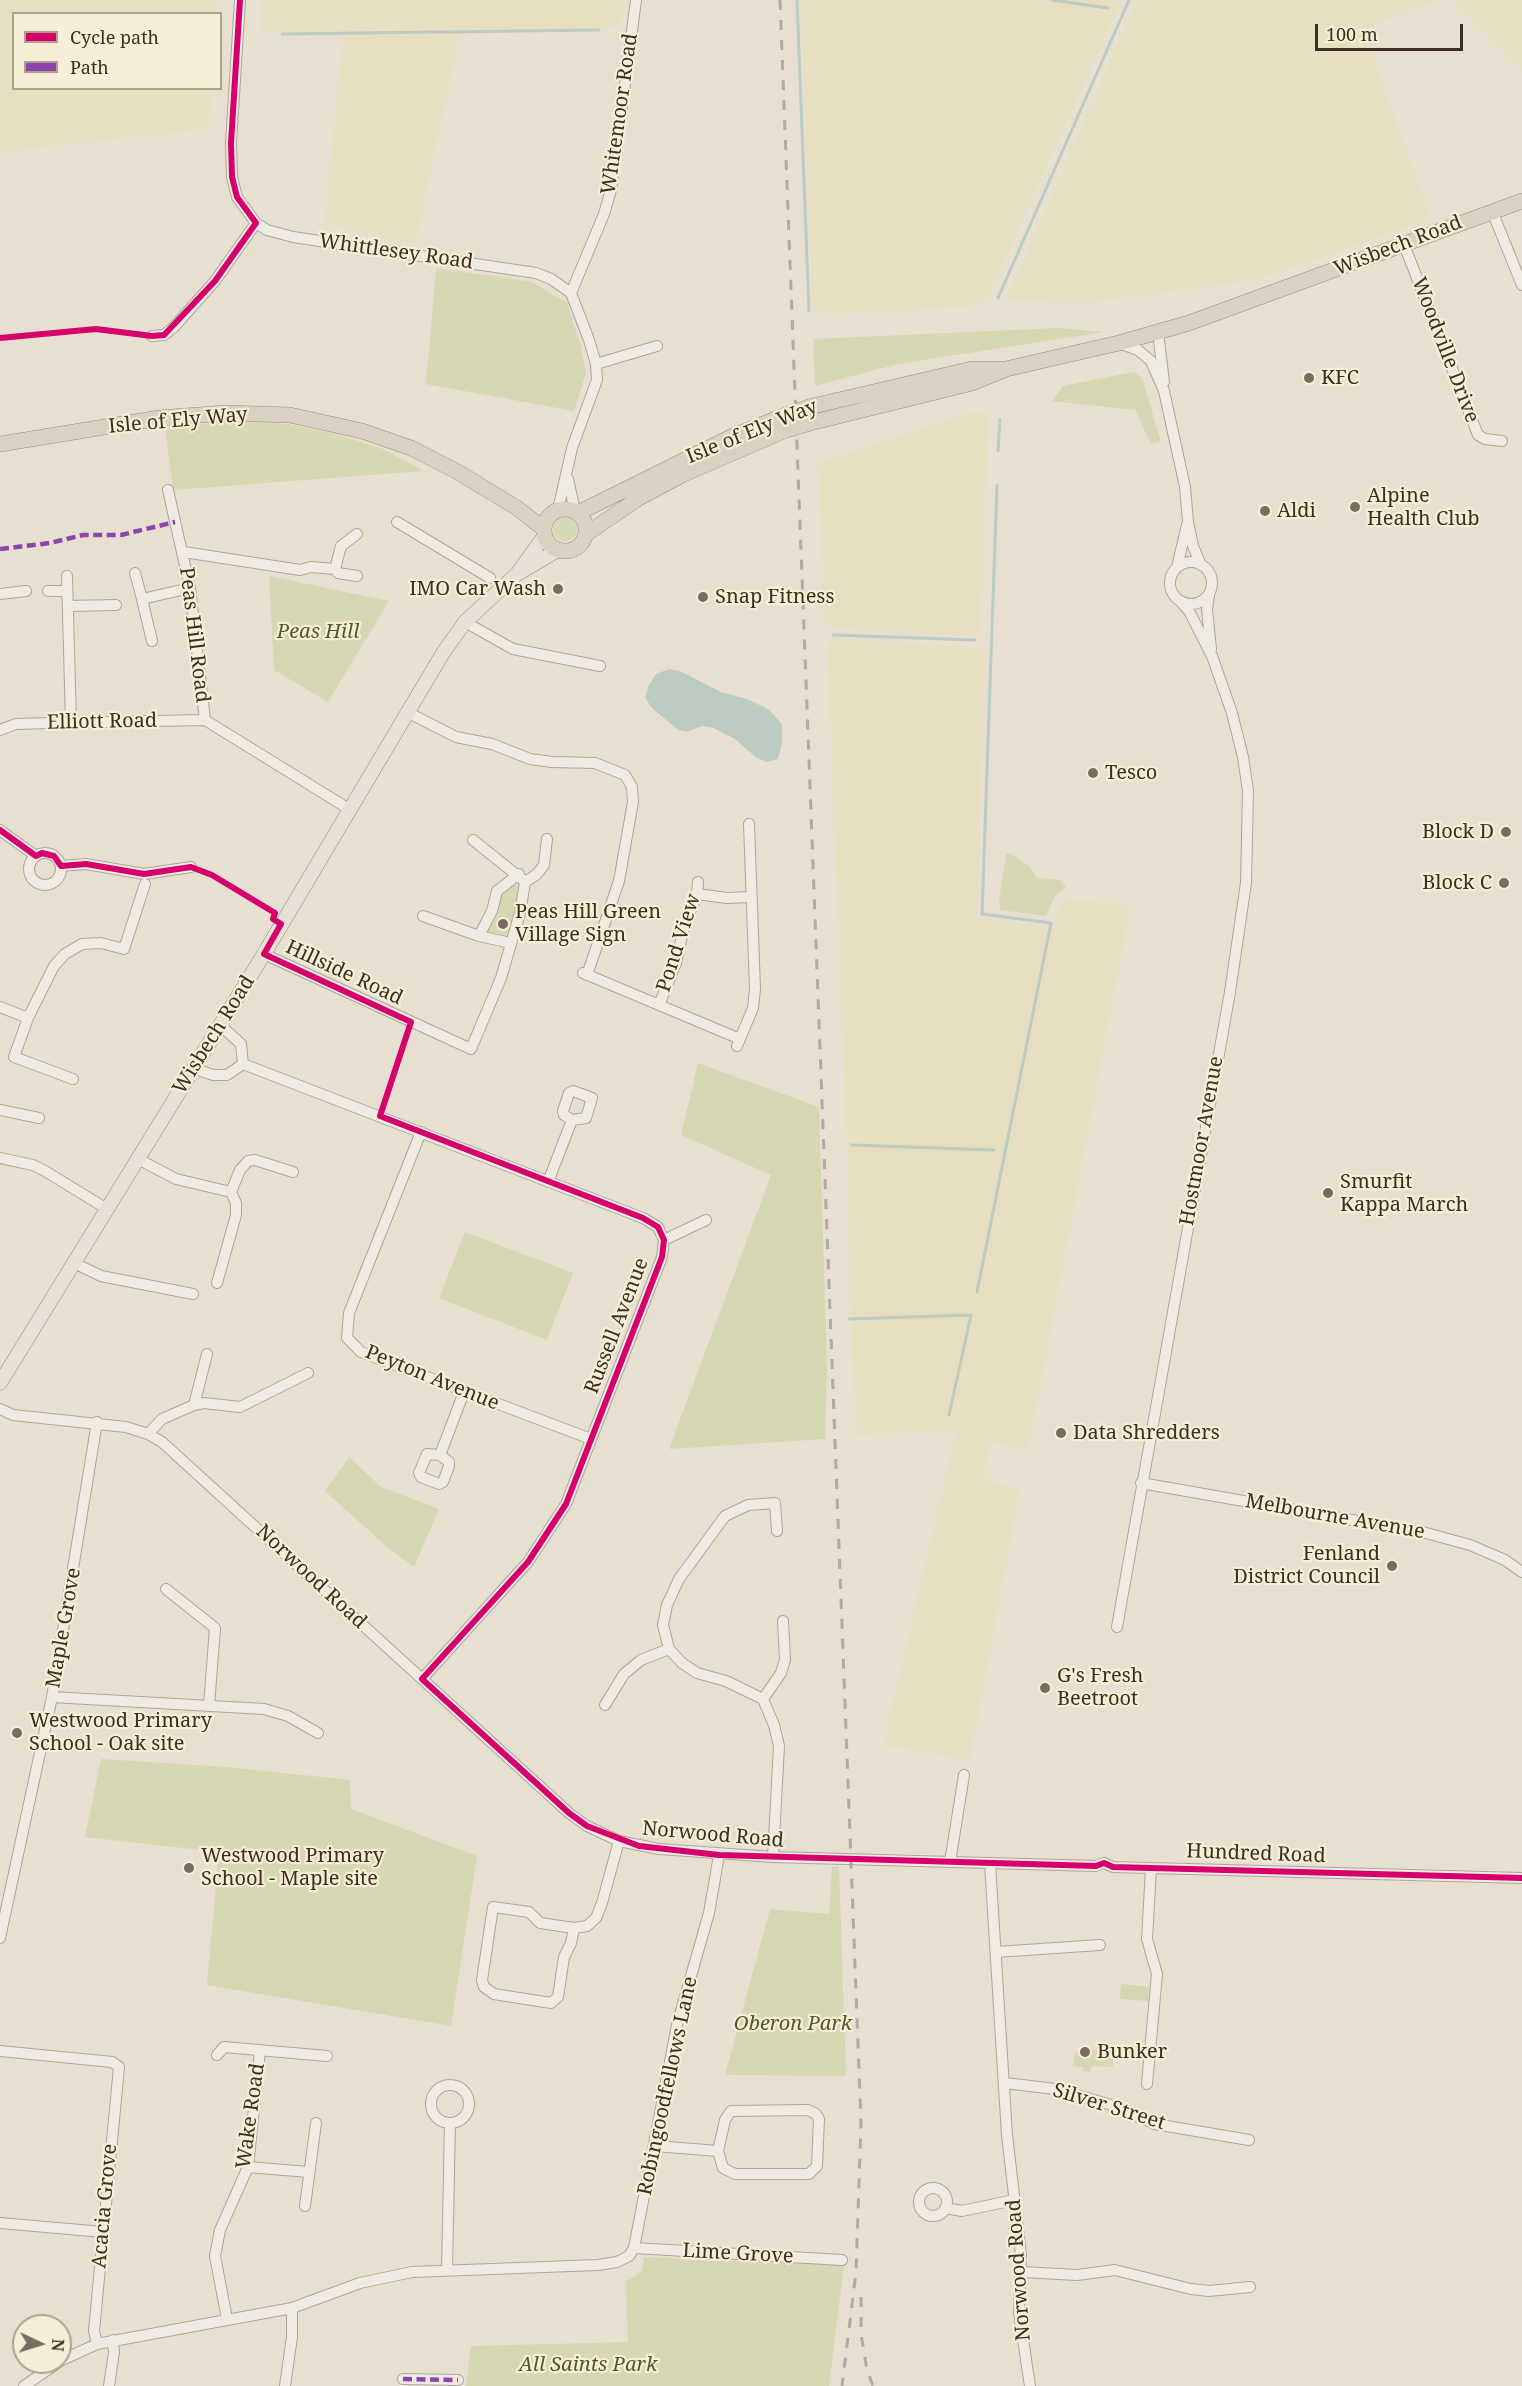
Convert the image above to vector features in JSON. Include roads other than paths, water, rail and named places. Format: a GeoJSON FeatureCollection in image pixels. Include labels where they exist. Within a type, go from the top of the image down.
{"type":"FeatureCollection","features":[{"type":"Feature","properties":{"kind":"highway","name":"Wisbech Road"},"geometry":{"type":"LineString","coordinates":[[1274,294],[1403,242],[1522,201]]}},
{"type":"Feature","properties":{"kind":"highway","name":"Isle of Ely Way"},"geometry":{"type":"LineString","coordinates":[[577,512],[731,437],[786,423],[810,423],[972,384],[1006,369],[1119,343],[1274,294]]}},
{"type":"Feature","properties":{"kind":"highway","name":"Isle of Ely Way"},"geometry":{"type":"LineString","coordinates":[[586,534],[639,498],[786,423],[809,407],[972,369],[1006,369]]}},
{"type":"Feature","properties":{"kind":"highway","name":"Isle of Ely Way"},"geometry":{"type":"LineString","coordinates":[[0,444],[159,418],[226,413],[290,415],[362,431],[411,448],[458,472],[517,508],[549,522]]}},
{"type":"Feature","properties":{"kind":"highway"},"geometry":{"type":"LineString","coordinates":[[577,512],[585,523],[586,534],[574,549],[558,550],[547,541],[549,522],[577,512]]}},
{"type":"Feature","properties":{"kind":"main road","name":"Wisbech Road"},"geometry":{"type":"LineString","coordinates":[[517,574],[549,522]]}},
{"type":"Feature","properties":{"kind":"main road","name":"Wisbech Road"},"geometry":{"type":"LineString","coordinates":[[0,1383],[264,954],[443,652],[465,622],[517,574],[558,550]]}},
{"type":"Feature","properties":{"kind":"street"},"geometry":{"type":"LineString","coordinates":[[152,336],[164,335],[174,327],[215,281],[256,224],[237,197],[232,177],[232,132],[240,0]]}},
{"type":"Feature","properties":{"kind":"street","name":"Whitemoor Road"},"geometry":{"type":"LineString","coordinates":[[571,294],[604,214],[611,189],[636,0]]}},
{"type":"Feature","properties":{"kind":"street"},"geometry":{"type":"LineString","coordinates":[[1492,211],[1522,285]]}},
{"type":"Feature","properties":{"kind":"street","name":"Whittlesey Road"},"geometry":{"type":"LineString","coordinates":[[256,224],[267,230],[293,237],[536,273],[551,279],[571,294]]}},
{"type":"Feature","properties":{"kind":"street","name":"Woodville Drive"},"geometry":{"type":"LineString","coordinates":[[1403,242],[1478,435],[1485,439],[1502,441]]}},
{"type":"Feature","properties":{"kind":"street"},"geometry":{"type":"LineString","coordinates":[[549,522],[567,475],[572,448],[595,390],[596,364],[571,294]]}},
{"type":"Feature","properties":{"kind":"street"},"geometry":{"type":"LineString","coordinates":[[1158,332],[1164,392],[1185,487],[1193,546],[1201,565],[1211,576],[1213,586],[1209,596],[1196,604],[1181,602],[1173,595],[1170,583],[1177,567],[1188,522]]}},
{"type":"Feature","properties":{"kind":"street"},"geometry":{"type":"LineString","coordinates":[[1119,343],[1138,350],[1151,361],[1164,392]]}},
{"type":"Feature","properties":{"kind":"street"},"geometry":{"type":"LineString","coordinates":[[596,364],[657,346]]}},
{"type":"Feature","properties":{"kind":"street"},"geometry":{"type":"LineString","coordinates":[[567,475],[577,512]]}},
{"type":"Feature","properties":{"kind":"street","name":"Peas Hill Road"},"geometry":{"type":"LineString","coordinates":[[168,490],[184,552],[190,588],[205,720],[349,809]]}},
{"type":"Feature","properties":{"kind":"street"},"geometry":{"type":"LineString","coordinates":[[397,522],[490,578]]}},
{"type":"Feature","properties":{"kind":"street"},"geometry":{"type":"LineString","coordinates":[[335,569],[341,546],[357,534]]}},
{"type":"Feature","properties":{"kind":"street"},"geometry":{"type":"LineString","coordinates":[[184,552],[300,570],[311,567],[335,569],[338,573],[357,576]]}},
{"type":"Feature","properties":{"kind":"street"},"geometry":{"type":"LineString","coordinates":[[1177,567],[1192,562],[1201,565]]}},
{"type":"Feature","properties":{"kind":"street"},"geometry":{"type":"LineString","coordinates":[[135,573],[152,641]]}},
{"type":"Feature","properties":{"kind":"street"},"geometry":{"type":"LineString","coordinates":[[67,576],[71,723]]}},
{"type":"Feature","properties":{"kind":"street"},"geometry":{"type":"LineString","coordinates":[[142,599],[190,588]]}},
{"type":"Feature","properties":{"kind":"street"},"geometry":{"type":"LineString","coordinates":[[0,594],[26,591]]}},
{"type":"Feature","properties":{"kind":"street"},"geometry":{"type":"LineString","coordinates":[[48,591],[67,591]]}},
{"type":"Feature","properties":{"kind":"street","name":"Hostmoor Avenue"},"geometry":{"type":"LineString","coordinates":[[1209,596],[1207,609],[1212,656]]}},
{"type":"Feature","properties":{"kind":"street","name":"Hostmoor Avenue"},"geometry":{"type":"LineString","coordinates":[[1117,1627],[1230,992],[1246,884],[1248,818],[1246,780],[1232,713],[1212,656],[1189,611],[1181,602]]}},
{"type":"Feature","properties":{"kind":"street"},"geometry":{"type":"LineString","coordinates":[[68,606],[116,605]]}},
{"type":"Feature","properties":{"kind":"street"},"geometry":{"type":"LineString","coordinates":[[465,622],[513,649],[600,666]]}},
{"type":"Feature","properties":{"kind":"street"},"geometry":{"type":"LineString","coordinates":[[409,712],[456,737],[492,744],[530,759],[607,765],[625,775],[632,787],[633,802],[619,881],[585,974],[738,1043],[753,1008],[755,989],[749,824]]}},
{"type":"Feature","properties":{"kind":"street","name":"Elliott Road"},"geometry":{"type":"LineString","coordinates":[[0,730],[16,724],[205,720]]}},
{"type":"Feature","properties":{"kind":"street"},"geometry":{"type":"LineString","coordinates":[[0,830],[36,856]]}},
{"type":"Feature","properties":{"kind":"street"},"geometry":{"type":"LineString","coordinates":[[479,936],[492,910],[497,891],[522,878],[537,874],[544,865],[547,838]]}},
{"type":"Feature","properties":{"kind":"street"},"geometry":{"type":"LineString","coordinates":[[473,840],[522,878]]}},
{"type":"Feature","properties":{"kind":"street"},"geometry":{"type":"LineString","coordinates":[[42,853],[54,856],[61,866],[60,873],[52,884],[39,884],[30,874],[31,861],[36,856],[42,853]]}},
{"type":"Feature","properties":{"kind":"street"},"geometry":{"type":"LineString","coordinates":[[61,866],[86,864],[144,874],[191,867]]}},
{"type":"Feature","properties":{"kind":"street"},"geometry":{"type":"LineString","coordinates":[[423,916],[479,936],[511,942],[522,878]]}},
{"type":"Feature","properties":{"kind":"street","name":"Pond View"},"geometry":{"type":"LineString","coordinates":[[658,1005],[676,963],[683,931],[697,894],[698,882]]}},
{"type":"Feature","properties":{"kind":"street"},"geometry":{"type":"LineString","coordinates":[[72,1079],[14,1057],[28,1018],[54,966],[65,954],[82,944],[101,944],[124,949],[145,884]]}},
{"type":"Feature","properties":{"kind":"street"},"geometry":{"type":"LineString","coordinates":[[697,894],[727,898],[750,897]]}},
{"type":"Feature","properties":{"kind":"street","name":"Hillside Road"},"geometry":{"type":"LineString","coordinates":[[264,954],[471,1048],[490,1008],[511,942]]}},
{"type":"Feature","properties":{"kind":"street"},"geometry":{"type":"LineString","coordinates":[[0,1007],[28,1018]]}},
{"type":"Feature","properties":{"kind":"street"},"geometry":{"type":"LineString","coordinates":[[193,1068],[213,1075],[227,1075],[243,1064],[241,1044],[220,1024]]}},
{"type":"Feature","properties":{"kind":"street","name":"Russell Avenue"},"geometry":{"type":"LineString","coordinates":[[243,1064],[643,1218],[658,1227],[664,1240],[662,1257],[566,1504],[528,1562],[422,1679]]}},
{"type":"Feature","properties":{"kind":"street"},"geometry":{"type":"LineString","coordinates":[[0,1110],[39,1118]]}},
{"type":"Feature","properties":{"kind":"street"},"geometry":{"type":"LineString","coordinates":[[548,1182],[572,1120]]}},
{"type":"Feature","properties":{"kind":"street","name":"Peyton Avenue"},"geometry":{"type":"LineString","coordinates":[[421,1132],[348,1313],[347,1338],[361,1352],[591,1439]]}},
{"type":"Feature","properties":{"kind":"street"},"geometry":{"type":"LineString","coordinates":[[0,1158],[33,1165],[107,1209]]}},
{"type":"Feature","properties":{"kind":"street"},"geometry":{"type":"LineString","coordinates":[[138,1159],[176,1179],[231,1192]]}},
{"type":"Feature","properties":{"kind":"street"},"geometry":{"type":"LineString","coordinates":[[217,1283],[236,1215],[236,1203],[231,1192],[240,1170],[248,1161],[261,1161],[293,1172]]}},
{"type":"Feature","properties":{"kind":"street"},"geometry":{"type":"LineString","coordinates":[[664,1240],[706,1220]]}},
{"type":"Feature","properties":{"kind":"street"},"geometry":{"type":"LineString","coordinates":[[74,1263],[101,1276],[193,1294]]}},
{"type":"Feature","properties":{"kind":"street"},"geometry":{"type":"LineString","coordinates":[[194,1405],[207,1354]]}},
{"type":"Feature","properties":{"kind":"street"},"geometry":{"type":"LineString","coordinates":[[148,1434],[162,1419],[194,1405],[204,1403],[240,1407],[308,1373]]}},
{"type":"Feature","properties":{"kind":"street"},"geometry":{"type":"LineString","coordinates":[[440,1455],[464,1392]]}},
{"type":"Feature","properties":{"kind":"street","name":"Norwood Road"},"geometry":{"type":"LineString","coordinates":[[0,1409],[13,1415],[97,1422],[148,1434],[189,1464],[569,1813],[587,1826],[619,1841],[659,1849],[719,1855],[990,1863],[1014,2200],[1022,2272],[1019,2313],[1030,2386]]}},
{"type":"Feature","properties":{"kind":"street","name":"Maple Grove"},"geometry":{"type":"LineString","coordinates":[[0,1938],[52,1697],[97,1422]]}},
{"type":"Feature","properties":{"kind":"street","name":"Melbourne Avenue"},"geometry":{"type":"LineString","coordinates":[[1141,1483],[1426,1533],[1470,1545],[1505,1560],[1522,1572]]}},
{"type":"Feature","properties":{"kind":"street"},"geometry":{"type":"LineString","coordinates":[[773,1857],[778,1746],[774,1725],[763,1699],[726,1681],[697,1673],[669,1649],[663,1624],[667,1605],[679,1579],[716,1525],[735,1509],[748,1505],[775,1503],[777,1531]]}},
{"type":"Feature","properties":{"kind":"street"},"geometry":{"type":"LineString","coordinates":[[166,1589],[215,1628],[209,1706]]}},
{"type":"Feature","properties":{"kind":"street"},"geometry":{"type":"LineString","coordinates":[[763,1699],[780,1673],[784,1660],[783,1622]]}},
{"type":"Feature","properties":{"kind":"street"},"geometry":{"type":"LineString","coordinates":[[605,1705],[624,1674],[641,1660],[669,1649]]}},
{"type":"Feature","properties":{"kind":"street"},"geometry":{"type":"LineString","coordinates":[[52,1697],[264,1709],[288,1716],[318,1733]]}},
{"type":"Feature","properties":{"kind":"street"},"geometry":{"type":"LineString","coordinates":[[950,1862],[964,1775]]}},
{"type":"Feature","properties":{"kind":"street"},"geometry":{"type":"LineString","coordinates":[[574,1928],[571,1943],[564,1957],[558,1997],[551,2003],[494,1994],[484,1988],[482,1980],[493,1907],[529,1912],[540,1923],[574,1928],[587,1926],[596,1918],[619,1841]]}},
{"type":"Feature","properties":{"kind":"street","name":"Robingoodfellows Lane"},"geometry":{"type":"LineString","coordinates":[[634,2248],[677,2025],[709,1913],[719,1855]]}},
{"type":"Feature","properties":{"kind":"street","name":"Hundred Road"},"geometry":{"type":"LineString","coordinates":[[990,1863],[1095,1866],[1104,1863],[1113,1867],[1522,1878]]}},
{"type":"Feature","properties":{"kind":"street"},"geometry":{"type":"LineString","coordinates":[[1147,2085],[1157,1974],[1147,1939],[1151,1868]]}},
{"type":"Feature","properties":{"kind":"street"},"geometry":{"type":"LineString","coordinates":[[996,1952],[1100,1945]]}},
{"type":"Feature","properties":{"kind":"street","name":"Wake Road"},"geometry":{"type":"LineString","coordinates":[[217,2055],[224,2047],[327,2056]]}},
{"type":"Feature","properties":{"kind":"street","name":"Wake Road"},"geometry":{"type":"LineString","coordinates":[[227,2319],[215,2256],[220,2230],[248,2167],[260,2050]]}},
{"type":"Feature","properties":{"kind":"street","name":"Acacia Grove"},"geometry":{"type":"LineString","coordinates":[[0,2051],[112,2062],[118,2067],[94,2331],[97,2344]]}},
{"type":"Feature","properties":{"kind":"street","name":"Silver Street"},"geometry":{"type":"LineString","coordinates":[[1005,2083],[1055,2089],[1108,2104],[1155,2124],[1249,2140]]}},
{"type":"Feature","properties":{"kind":"street"},"geometry":{"type":"LineString","coordinates":[[808,2110],[819,2119],[817,2166],[809,2174],[735,2174],[723,2168],[718,2151],[725,2120],[731,2111],[808,2110]]}},
{"type":"Feature","properties":{"kind":"street"},"geometry":{"type":"LineString","coordinates":[[305,2206],[316,2123]]}},
{"type":"Feature","properties":{"kind":"street"},"geometry":{"type":"LineString","coordinates":[[447,2270],[450,2123]]}},
{"type":"Feature","properties":{"kind":"street"},"geometry":{"type":"LineString","coordinates":[[655,2146],[718,2151]]}},
{"type":"Feature","properties":{"kind":"street"},"geometry":{"type":"LineString","coordinates":[[248,2167],[308,2172]]}},
{"type":"Feature","properties":{"kind":"street"},"geometry":{"type":"LineString","coordinates":[[945,2208],[962,2211],[1014,2200]]}},
{"type":"Feature","properties":{"kind":"street"},"geometry":{"type":"LineString","coordinates":[[0,2223],[102,2232]]}},
{"type":"Feature","properties":{"kind":"street"},"geometry":{"type":"LineString","coordinates":[[72,2356],[97,2344],[113,2340],[292,2308],[360,2283],[412,2272],[598,2265],[617,2262],[629,2256],[634,2248]]}},
{"type":"Feature","properties":{"kind":"street","name":"Lime Grove"},"geometry":{"type":"LineString","coordinates":[[634,2248],[842,2260]]}},
{"type":"Feature","properties":{"kind":"street"},"geometry":{"type":"LineString","coordinates":[[1022,2272],[1077,2275],[1115,2270],[1191,2289],[1209,2291],[1250,2287]]}},
{"type":"Feature","properties":{"kind":"street"},"geometry":{"type":"LineString","coordinates":[[285,2386],[292,2337],[292,2308]]}},
{"type":"Feature","properties":{"kind":"street"},"geometry":{"type":"LineString","coordinates":[[109,2386],[114,2352],[113,2340]]}},
{"type":"Feature","properties":{"kind":"street"},"geometry":{"type":"LineString","coordinates":[[24,2386],[42,2374]]}},
{"type":"Feature","properties":{"kind":"street"},"geometry":{"type":"LineString","coordinates":[[403,2379],[426,2384],[458,2380]]}},
{"type":"Feature","properties":{"kind":"waterway"},"geometry":{"type":"LineString","coordinates":[[797,0],[809,311]]}},
{"type":"Feature","properties":{"kind":"waterway"},"geometry":{"type":"LineString","coordinates":[[1052,0],[1108,8]]}},
{"type":"Feature","properties":{"kind":"waterway"},"geometry":{"type":"LineString","coordinates":[[998,298],[1129,0]]}},
{"type":"Feature","properties":{"kind":"waterway"},"geometry":{"type":"LineString","coordinates":[[282,34],[599,30]]}},
{"type":"Feature","properties":{"kind":"waterway"},"geometry":{"type":"LineString","coordinates":[[998,451],[1000,419]]}},
{"type":"Feature","properties":{"kind":"waterway"},"geometry":{"type":"LineString","coordinates":[[977,1292],[1051,923],[982,914],[997,485]]}},
{"type":"Feature","properties":{"kind":"waterway"},"geometry":{"type":"LineString","coordinates":[[833,635],[975,640]]}},
{"type":"Feature","properties":{"kind":"waterway"},"geometry":{"type":"LineString","coordinates":[[852,1145],[994,1150]]}},
{"type":"Feature","properties":{"kind":"waterway"},"geometry":{"type":"LineString","coordinates":[[849,1319],[971,1315],[949,1415]]}},
{"type":"Feature","properties":{"kind":"railway"},"geometry":{"type":"LineString","coordinates":[[780,0],[861,2123],[856,2272],[842,2386]]}},
{"type":"Feature","properties":{"kind":"railway"},"geometry":{"type":"LineString","coordinates":[[861,2297],[861,2334],[867,2370],[873,2386]]}},
{"type":"Feature","properties":{"kind":"place","name":"KFC"},"geometry":{"type":"Point","coordinates":[1309,378]}},
{"type":"Feature","properties":{"kind":"place","name":"Alpine Health Club"},"geometry":{"type":"Point","coordinates":[1355,507]}},
{"type":"Feature","properties":{"kind":"place","name":"Aldi"},"geometry":{"type":"Point","coordinates":[1265,511]}},
{"type":"Feature","properties":{"kind":"place","name":"IMO Car Wash"},"geometry":{"type":"Point","coordinates":[558,589]}},
{"type":"Feature","properties":{"kind":"place","name":"Snap Fitness"},"geometry":{"type":"Point","coordinates":[703,597]}},
{"type":"Feature","properties":{"kind":"place","name":"Tesco"},"geometry":{"type":"Point","coordinates":[1093,773]}},
{"type":"Feature","properties":{"kind":"place","name":"Block D"},"geometry":{"type":"Point","coordinates":[1506,832]}},
{"type":"Feature","properties":{"kind":"place","name":"Block C"},"geometry":{"type":"Point","coordinates":[1504,883]}},
{"type":"Feature","properties":{"kind":"place","name":"Peas Hill Green Village Sign"},"geometry":{"type":"Point","coordinates":[503,924]}},
{"type":"Feature","properties":{"kind":"place","name":"Smurfit Kappa March"},"geometry":{"type":"Point","coordinates":[1328,1193]}},
{"type":"Feature","properties":{"kind":"place","name":"Data Shredders"},"geometry":{"type":"Point","coordinates":[1061,1433]}},
{"type":"Feature","properties":{"kind":"place","name":"Fenland District Council"},"geometry":{"type":"Point","coordinates":[1392,1566]}},
{"type":"Feature","properties":{"kind":"place","name":"G's Fresh Beetroot"},"geometry":{"type":"Point","coordinates":[1045,1688]}},
{"type":"Feature","properties":{"kind":"place","name":"Westwood Primary School - Oak site"},"geometry":{"type":"Point","coordinates":[17,1733]}},
{"type":"Feature","properties":{"kind":"place","name":"Westwood Primary School - Maple site"},"geometry":{"type":"Point","coordinates":[189,1868]}},
{"type":"Feature","properties":{"kind":"place","name":"Bunker"},"geometry":{"type":"Point","coordinates":[1085,2052]}},
{"type":"Feature","properties":{"kind":"park label","name":"Peas Hill"},"geometry":{"type":"Point","coordinates":[318,632]}},
{"type":"Feature","properties":{"kind":"park label","name":"Oberon Park"},"geometry":{"type":"Point","coordinates":[793,2024]}},
{"type":"Feature","properties":{"kind":"park label","name":"All Saints Park"},"geometry":{"type":"Point","coordinates":[588,2365]}}]}
